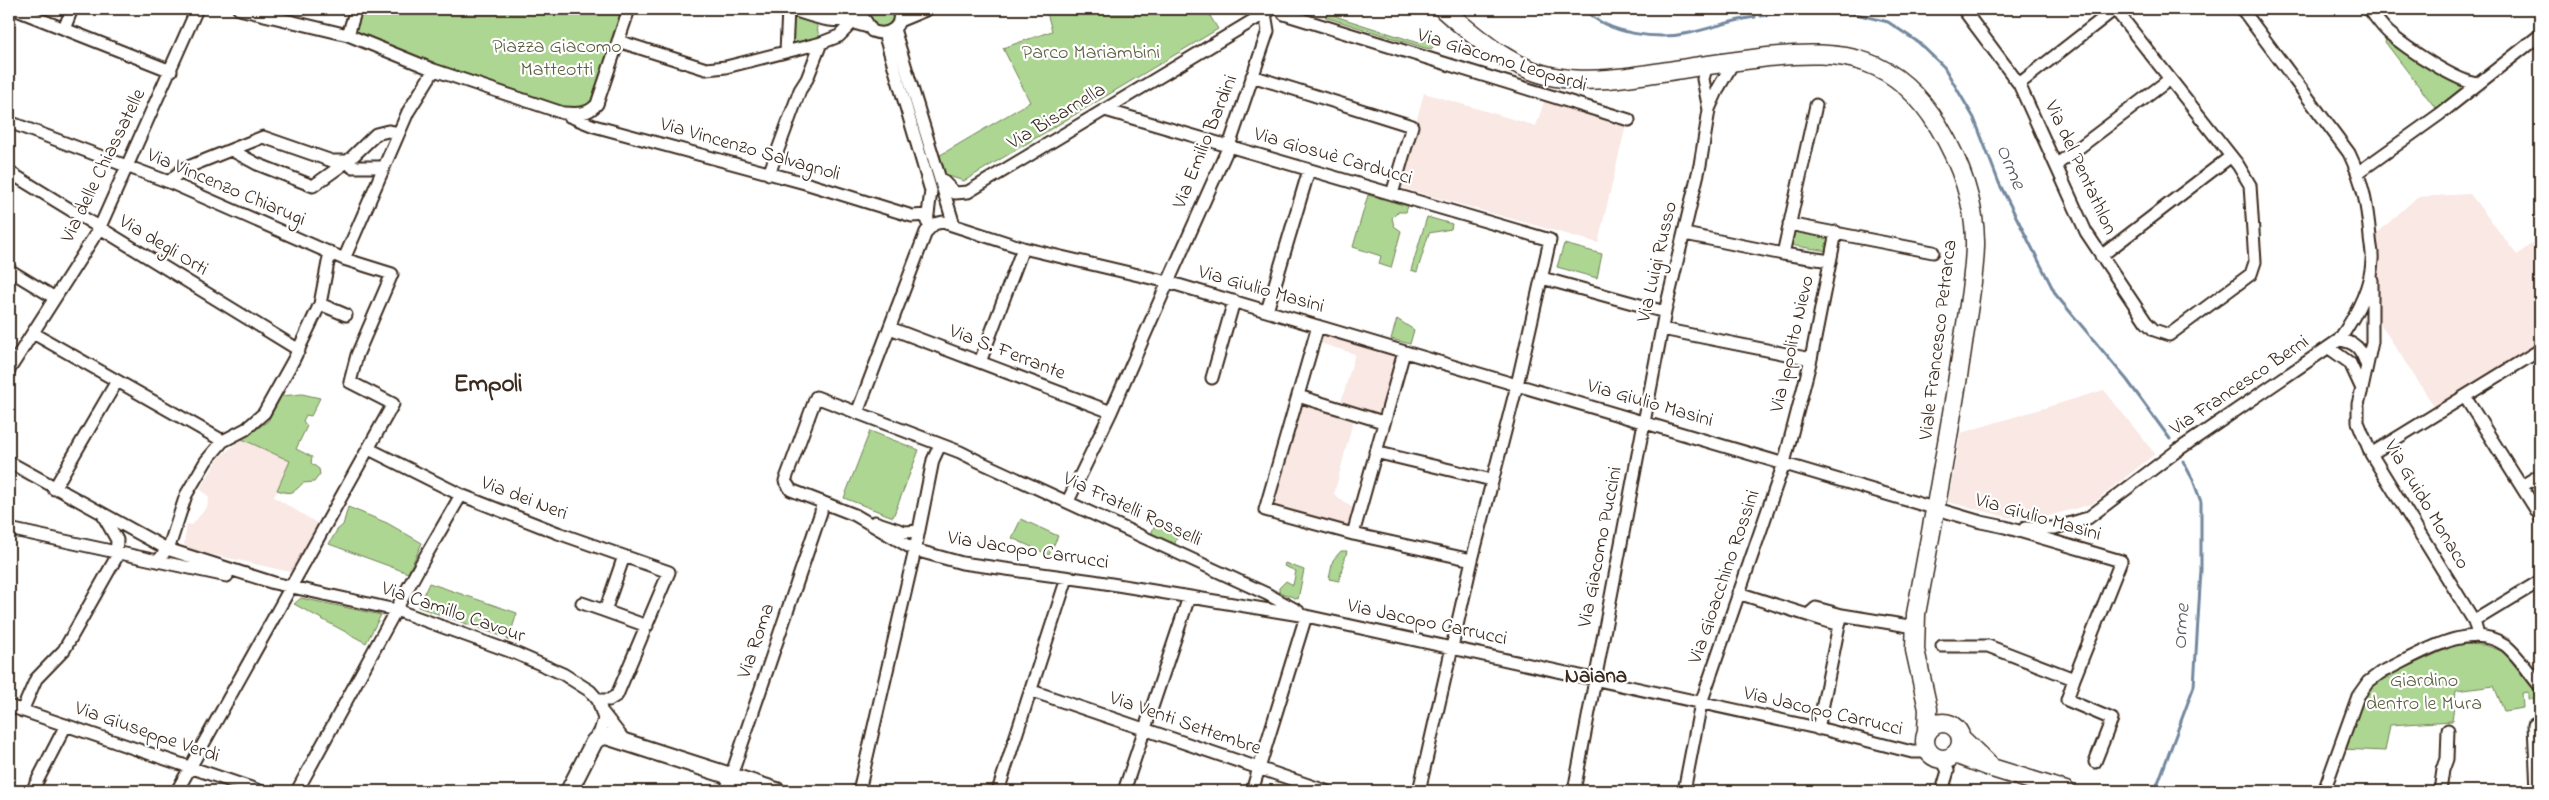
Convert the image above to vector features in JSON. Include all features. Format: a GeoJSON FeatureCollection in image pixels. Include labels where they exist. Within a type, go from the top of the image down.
{"type":"FeatureCollection","features":[{"type":"Feature","properties":{"kind":"main road","name":"Viale Francesco Petrarca"},"geometry":{"type":"LineString","coordinates":[[1444,9],[1479,40],[1504,57],[1551,76],[1574,80],[1617,79],[1720,63],[1808,53],[1858,58],[1883,69],[1918,97],[1949,144],[1972,209],[1975,244],[1957,383],[1915,627],[1915,650],[1929,722],[1924,741],[1947,751],[1958,730],[1948,723],[1923,686]]}},
{"type":"Feature","properties":{"kind":"main road"},"geometry":{"type":"LineString","coordinates":[[1927,730],[1937,723],[1948,723]]}},
{"type":"Feature","properties":{"kind":"main road"},"geometry":{"type":"LineString","coordinates":[[568,791],[598,738],[606,736],[624,740],[778,791]]}},
{"type":"Feature","properties":{"kind":"main road"},"geometry":{"type":"LineString","coordinates":[[1947,751],[1992,768],[2066,791]]}},
{"type":"Feature","properties":{"kind":"street"},"geometry":{"type":"LineString","coordinates":[[14,9],[171,71]]}},
{"type":"Feature","properties":{"kind":"street"},"geometry":{"type":"LineString","coordinates":[[64,29],[72,9]]}},
{"type":"Feature","properties":{"kind":"street","name":"Via delle Chiassatelle"},"geometry":{"type":"LineString","coordinates":[[9,367],[33,333],[98,229],[128,167],[197,9]]}},
{"type":"Feature","properties":{"kind":"street"},"geometry":{"type":"LineString","coordinates":[[239,9],[288,14],[348,35],[434,70],[563,113],[579,114],[591,111],[597,104],[629,9]]}},
{"type":"Feature","properties":{"kind":"street"},"geometry":{"type":"LineString","coordinates":[[348,35],[356,9]]}},
{"type":"Feature","properties":{"kind":"street"},"geometry":{"type":"LineString","coordinates":[[786,52],[789,9],[834,22],[856,18],[866,10]]}},
{"type":"Feature","properties":{"kind":"street"},"geometry":{"type":"LineString","coordinates":[[857,413],[926,232],[931,191],[892,28],[898,9]]}},
{"type":"Feature","properties":{"kind":"street"},"geometry":{"type":"LineString","coordinates":[[618,42],[706,69],[726,67],[821,43],[839,36],[850,25],[860,24],[872,31],[892,28],[928,9]]}},
{"type":"Feature","properties":{"kind":"street","name":"Via Giacomo Leopardi"},"geometry":{"type":"LineString","coordinates":[[1281,9],[1284,14],[1629,120]]}},
{"type":"Feature","properties":{"kind":"street"},"geometry":{"type":"LineString","coordinates":[[2019,84],[2115,9],[2234,161],[2101,256]]}},
{"type":"Feature","properties":{"kind":"street"},"geometry":{"type":"LineString","coordinates":[[2242,9],[2349,152],[2359,172],[2478,84],[2540,35]]}},
{"type":"Feature","properties":{"kind":"street"},"geometry":{"type":"LineString","coordinates":[[2369,9],[2388,32],[2395,37],[2461,79],[2478,84]]}},
{"type":"Feature","properties":{"kind":"street"},"geometry":{"type":"LineString","coordinates":[[866,10],[864,16],[868,27]]}},
{"type":"Feature","properties":{"kind":"street","name":"Via Emilio Bardini"},"geometry":{"type":"LineString","coordinates":[[1068,501],[1111,412],[1229,146],[1268,31],[1269,11]]}},
{"type":"Feature","properties":{"kind":"street","name":"Via Bisarnella"},"geometry":{"type":"LineString","coordinates":[[940,178],[955,193],[968,192],[1269,11]]}},
{"type":"Feature","properties":{"kind":"street","name":"Via del Pentathlon"},"geometry":{"type":"LineString","coordinates":[[1970,11],[2019,84],[2086,232],[2146,322],[2154,330],[2169,335],[2251,274],[2254,262],[2250,185],[2234,161]]}},
{"type":"Feature","properties":{"kind":"street"},"geometry":{"type":"LineString","coordinates":[[892,28],[940,178],[948,224]]}},
{"type":"Feature","properties":{"kind":"street"},"geometry":{"type":"LineString","coordinates":[[769,174],[800,90],[808,79],[821,43]]}},
{"type":"Feature","properties":{"kind":"street","name":"Via Luigi Russo"},"geometry":{"type":"LineString","coordinates":[[1644,422],[1665,312],[1700,165],[1709,110],[1719,85],[1720,63]]}},
{"type":"Feature","properties":{"kind":"street","name":"Via Luigi Russo"},"geometry":{"type":"LineString","coordinates":[[1709,110],[1703,79],[1720,63]]}},
{"type":"Feature","properties":{"kind":"street"},"geometry":{"type":"LineString","coordinates":[[1684,68],[1704,87]]}},
{"type":"Feature","properties":{"kind":"street"},"geometry":{"type":"LineString","coordinates":[[344,259],[408,112],[434,70]]}},
{"type":"Feature","properties":{"kind":"street"},"geometry":{"type":"LineString","coordinates":[[1252,76],[1412,126],[1389,193]]}},
{"type":"Feature","properties":{"kind":"street"},"geometry":{"type":"LineString","coordinates":[[2056,165],[2170,79]]}},
{"type":"Feature","properties":{"kind":"street"},"geometry":{"type":"LineString","coordinates":[[1783,254],[1816,105]]}},
{"type":"Feature","properties":{"kind":"street","name":"Via Giosuè Carducci"},"geometry":{"type":"LineString","coordinates":[[1105,110],[1550,240],[1542,278]]}},
{"type":"Feature","properties":{"kind":"street","name":"Via Vincenzo Salvagnoli"},"geometry":{"type":"LineString","coordinates":[[563,113],[594,126],[912,216],[928,215]]}},
{"type":"Feature","properties":{"kind":"street","name":"Via Vincenzo Chiarugi"},"geometry":{"type":"LineString","coordinates":[[9,122],[169,182],[344,259],[392,274],[357,355],[350,382],[393,404],[370,449]]}},
{"type":"Feature","properties":{"kind":"street"},"geometry":{"type":"LineString","coordinates":[[231,150],[257,164],[313,186],[348,161],[376,134],[388,131],[399,133]]}},
{"type":"Feature","properties":{"kind":"street"},"geometry":{"type":"LineString","coordinates":[[152,176],[183,168],[263,137],[332,161],[348,161]]}},
{"type":"Feature","properties":{"kind":"street"},"geometry":{"type":"LineString","coordinates":[[348,161],[352,167],[384,167]]}},
{"type":"Feature","properties":{"kind":"street"},"geometry":{"type":"LineString","coordinates":[[169,182],[183,168]]}},
{"type":"Feature","properties":{"kind":"street"},"geometry":{"type":"LineString","coordinates":[[1268,311],[1309,170]]}},
{"type":"Feature","properties":{"kind":"street","name":"Via degli Orti"},"geometry":{"type":"LineString","coordinates":[[9,172],[98,229],[299,350]]}},
{"type":"Feature","properties":{"kind":"street","name":"Via Francesco Berni"},"geometry":{"type":"LineString","coordinates":[[2005,527],[2055,528],[2074,524],[2088,518],[2178,450],[2339,340],[2355,318],[2364,294],[2372,259],[2366,200],[2359,172]]}},
{"type":"Feature","properties":{"kind":"street"},"geometry":{"type":"LineString","coordinates":[[926,232],[934,224],[948,224],[1023,248],[980,362]]}},
{"type":"Feature","properties":{"kind":"street"},"geometry":{"type":"LineString","coordinates":[[1789,224],[1933,252]]}},
{"type":"Feature","properties":{"kind":"street","name":"Via Ippolito Nievo"},"geometry":{"type":"LineString","coordinates":[[1784,463],[1811,359],[1836,232]]}},
{"type":"Feature","properties":{"kind":"street"},"geometry":{"type":"LineString","coordinates":[[1685,234],[1830,262]]}},
{"type":"Feature","properties":{"kind":"street","name":"Via Giulio Masini"},"geometry":{"type":"LineString","coordinates":[[1023,248],[1168,282],[1936,507],[1981,522],[2005,527],[2121,561],[2074,679]]}},
{"type":"Feature","properties":{"kind":"street"},"geometry":{"type":"LineString","coordinates":[[159,560],[171,550],[186,495],[206,460],[223,441],[246,429],[264,412],[299,350],[320,304],[330,252]]}},
{"type":"Feature","properties":{"kind":"street","name":"Via Guido Monaco"},"geometry":{"type":"LineString","coordinates":[[2372,259],[2372,342],[2357,412],[2358,422],[2371,454],[2474,621],[2478,635]]}},
{"type":"Feature","properties":{"kind":"street"},"geometry":{"type":"LineString","coordinates":[[9,270],[55,298]]}},
{"type":"Feature","properties":{"kind":"street"},"geometry":{"type":"LineString","coordinates":[[1419,791],[1454,648],[1472,560],[1517,385],[1542,278],[1665,312]]}},
{"type":"Feature","properties":{"kind":"street"},"geometry":{"type":"LineString","coordinates":[[1212,378],[1234,302]]}},
{"type":"Feature","properties":{"kind":"street"},"geometry":{"type":"LineString","coordinates":[[320,304],[346,315]]}},
{"type":"Feature","properties":{"kind":"street"},"geometry":{"type":"LineString","coordinates":[[1318,326],[1265,510],[1353,534],[1472,560]]}},
{"type":"Feature","properties":{"kind":"street","name":"Via S. Ferrante"},"geometry":{"type":"LineString","coordinates":[[890,328],[1111,412]]}},
{"type":"Feature","properties":{"kind":"street"},"geometry":{"type":"LineString","coordinates":[[1662,329],[1811,359]]}},
{"type":"Feature","properties":{"kind":"street"},"geometry":{"type":"LineString","coordinates":[[33,333],[223,441]]}},
{"type":"Feature","properties":{"kind":"street"},"geometry":{"type":"LineString","coordinates":[[2339,340],[2355,345],[2361,351],[2366,364]]}},
{"type":"Feature","properties":{"kind":"street"},"geometry":{"type":"LineString","coordinates":[[2329,348],[2350,363],[2362,390]]}},
{"type":"Feature","properties":{"kind":"street"},"geometry":{"type":"LineString","coordinates":[[2371,454],[2540,350]]}},
{"type":"Feature","properties":{"kind":"street"},"geometry":{"type":"LineString","coordinates":[[1353,534],[1404,352]]}},
{"type":"Feature","properties":{"kind":"street"},"geometry":{"type":"LineString","coordinates":[[54,489],[117,381]]}},
{"type":"Feature","properties":{"kind":"street"},"geometry":{"type":"LineString","coordinates":[[1298,396],[1383,422]]}},
{"type":"Feature","properties":{"kind":"street","name":"Via Fratelli Rosselli"},"geometry":{"type":"LineString","coordinates":[[822,502],[791,490],[786,484],[785,478],[816,397],[940,445],[1068,501],[1267,594],[1306,616]]}},
{"type":"Feature","properties":{"kind":"street"},"geometry":{"type":"LineString","coordinates":[[2465,397],[2540,516]]}},
{"type":"Feature","properties":{"kind":"street","name":"Via Giacomo Puccini"},"geometry":{"type":"LineString","coordinates":[[1574,791],[1644,422]]}},
{"type":"Feature","properties":{"kind":"street"},"geometry":{"type":"LineString","coordinates":[[859,791],[915,550],[933,460],[940,445]]}},
{"type":"Feature","properties":{"kind":"street"},"geometry":{"type":"LineString","coordinates":[[177,791],[370,449]]}},
{"type":"Feature","properties":{"kind":"street","name":"Via dei Neri"},"geometry":{"type":"LineString","coordinates":[[370,449],[461,495],[558,533],[669,572],[647,626]]}},
{"type":"Feature","properties":{"kind":"street"},"geometry":{"type":"LineString","coordinates":[[1375,452],[1492,480]]}},
{"type":"Feature","properties":{"kind":"street","name":"Via Camillo Cavour"},"geometry":{"type":"LineString","coordinates":[[9,462],[54,489],[171,550],[274,583]]}},
{"type":"Feature","properties":{"kind":"street","name":"Via Gioacchino Rossini"},"geometry":{"type":"LineString","coordinates":[[1684,791],[1701,703],[1784,463]]}},
{"type":"Feature","properties":{"kind":"street"},"geometry":{"type":"LineString","coordinates":[[2522,486],[2540,475]]}},
{"type":"Feature","properties":{"kind":"street"},"geometry":{"type":"LineString","coordinates":[[297,791],[461,495]]}},
{"type":"Feature","properties":{"kind":"street"},"geometry":{"type":"LineString","coordinates":[[822,502],[905,532],[918,531]]}},
{"type":"Feature","properties":{"kind":"street","name":"Via Roma"},"geometry":{"type":"LineString","coordinates":[[726,791],[821,512],[822,502]]}},
{"type":"Feature","properties":{"kind":"street"},"geometry":{"type":"LineString","coordinates":[[22,711],[36,679],[58,657],[74,633],[104,583],[116,558],[117,540],[114,531],[100,513]]}},
{"type":"Feature","properties":{"kind":"street","name":"Via Jacopo Carrucci"},"geometry":{"type":"LineString","coordinates":[[855,514],[915,550],[962,563],[1306,616],[1818,729],[1912,752],[1947,751]]}},
{"type":"Feature","properties":{"kind":"street","name":"Via Camillo Cavour"},"geometry":{"type":"LineString","coordinates":[[9,529],[116,552],[237,572]]}},
{"type":"Feature","properties":{"kind":"street"},"geometry":{"type":"LineString","coordinates":[[171,550],[178,563]]}},
{"type":"Feature","properties":{"kind":"street"},"geometry":{"type":"LineString","coordinates":[[605,611],[624,556]]}},
{"type":"Feature","properties":{"kind":"street","name":"Via Camillo Cavour"},"geometry":{"type":"LineString","coordinates":[[178,563],[221,574],[292,586],[396,610],[515,652],[563,674],[590,692],[624,740]]}},
{"type":"Feature","properties":{"kind":"street"},"geometry":{"type":"LineString","coordinates":[[998,791],[1067,578]]}},
{"type":"Feature","properties":{"kind":"street"},"geometry":{"type":"LineString","coordinates":[[2474,621],[2540,581]]}},
{"type":"Feature","properties":{"kind":"street"},"geometry":{"type":"LineString","coordinates":[[1738,592],[1808,615],[1816,608],[1841,620],[1915,627]]}},
{"type":"Feature","properties":{"kind":"street"},"geometry":{"type":"LineString","coordinates":[[1124,791],[1189,597]]}},
{"type":"Feature","properties":{"kind":"street"},"geometry":{"type":"LineString","coordinates":[[582,603],[647,626],[617,695],[600,706],[604,720],[598,738]]}},
{"type":"Feature","properties":{"kind":"street"},"geometry":{"type":"LineString","coordinates":[[1252,791],[1306,616]]}},
{"type":"Feature","properties":{"kind":"street"},"geometry":{"type":"LineString","coordinates":[[1818,729],[1841,620]]}},
{"type":"Feature","properties":{"kind":"street"},"geometry":{"type":"LineString","coordinates":[[2324,791],[2355,703],[2368,682],[2380,673],[2450,640],[2463,635],[2478,635],[2491,637],[2507,646],[2540,686]]}},
{"type":"Feature","properties":{"kind":"street"},"geometry":{"type":"LineString","coordinates":[[1942,646],[1988,646],[2074,679],[2067,700],[2112,719],[2095,762]]}},
{"type":"Feature","properties":{"kind":"street","name":"Via Venti Settembre"},"geometry":{"type":"LineString","coordinates":[[1032,690],[1145,731],[1326,791]]}},
{"type":"Feature","properties":{"kind":"street","name":"Via Giuseppe Verdi"},"geometry":{"type":"LineString","coordinates":[[9,706],[260,791]]}},
{"type":"Feature","properties":{"kind":"street"},"geometry":{"type":"LineString","coordinates":[[2537,791],[2534,725],[2540,721]]}},
{"type":"Feature","properties":{"kind":"street"},"geometry":{"type":"LineString","coordinates":[[32,791],[66,725]]}},
{"type":"Feature","properties":{"kind":"street"},"geometry":{"type":"LineString","coordinates":[[2440,791],[2441,777],[2447,760],[2448,730]]}},
{"type":"Feature","properties":{"kind":"street"},"geometry":{"type":"LineString","coordinates":[[1942,791],[1948,771],[1947,751]]}},
{"type":"Feature","properties":{"kind":"shaded area"},"geometry":{"type":"Polygon","coordinates":[[[1424,93],[1536,126],[1545,99],[1626,125],[1598,243],[1399,187],[1420,124],[1416,122],[1424,93]]]}},
{"type":"Feature","properties":{"kind":"shaded area"},"geometry":{"type":"Polygon","coordinates":[[[2470,194],[2517,255],[2540,237],[2540,350],[2438,412],[2372,311],[2370,240],[2417,197],[2470,194]]]}},
{"type":"Feature","properties":{"kind":"shaded area"},"geometry":{"type":"Polygon","coordinates":[[[1318,326],[1404,352],[1383,422],[1355,414],[1334,494],[1359,513],[1353,534],[1265,510],[1298,396],[1339,409],[1355,354],[1313,341],[1318,326]]]}},
{"type":"Feature","properties":{"kind":"shaded area"},"geometry":{"type":"Polygon","coordinates":[[[2104,390],[2155,454],[2092,504],[2041,518],[2011,518],[1948,502],[1961,433],[2104,390]]]}},
{"type":"Feature","properties":{"kind":"shaded area"},"geometry":{"type":"Polygon","coordinates":[[[242,439],[290,461],[274,497],[320,525],[295,573],[188,549],[184,544],[187,524],[192,525],[207,507],[209,497],[200,489],[220,457],[242,439]]]}},
{"type":"Feature","properties":{"kind":"green space","name":"Piazza Giacomo Matteotti"},"geometry":{"type":"Polygon","coordinates":[[[356,9],[629,9],[597,104],[579,114],[348,35],[356,9]]]}},
{"type":"Feature","properties":{"kind":"green space"},"geometry":{"type":"Polygon","coordinates":[[[870,9],[894,9],[896,16],[890,27],[877,28],[869,18],[870,9]]]}},
{"type":"Feature","properties":{"kind":"green space","name":"Parco Mariambini"},"geometry":{"type":"Polygon","coordinates":[[[1046,9],[1221,9],[1210,16],[1218,29],[964,181],[942,174],[937,157],[1030,102],[1003,48],[1052,31],[1046,9]]]}},
{"type":"Feature","properties":{"kind":"green space"},"geometry":{"type":"Polygon","coordinates":[[[1330,10],[1338,17],[1419,43],[1429,39],[1434,46],[1431,49],[1425,48],[1325,17],[1330,10]]]}},
{"type":"Feature","properties":{"kind":"green space"},"geometry":{"type":"Polygon","coordinates":[[[791,15],[816,22],[819,37],[791,45],[791,15]]]}},
{"type":"Feature","properties":{"kind":"green space"},"geometry":{"type":"Polygon","coordinates":[[[2388,32],[2469,83],[2440,114],[2385,42],[2388,32]]]}},
{"type":"Feature","properties":{"kind":"green space"},"geometry":{"type":"Polygon","coordinates":[[[1368,195],[1408,206],[1406,212],[1398,212],[1392,218],[1394,226],[1401,231],[1391,268],[1379,264],[1381,256],[1353,247],[1368,195]]]}},
{"type":"Feature","properties":{"kind":"green space"},"geometry":{"type":"Polygon","coordinates":[[[1427,217],[1452,224],[1451,229],[1429,233],[1417,272],[1411,270],[1427,217]]]}},
{"type":"Feature","properties":{"kind":"green space"},"geometry":{"type":"Polygon","coordinates":[[[1793,230],[1829,237],[1827,251],[1790,245],[1793,230]]]}},
{"type":"Feature","properties":{"kind":"green space"},"geometry":{"type":"Polygon","coordinates":[[[1564,244],[1602,254],[1597,278],[1557,267],[1564,244]]]}},
{"type":"Feature","properties":{"kind":"green space"},"geometry":{"type":"Polygon","coordinates":[[[1397,319],[1414,330],[1410,344],[1391,339],[1397,319]]]}},
{"type":"Feature","properties":{"kind":"green space"},"geometry":{"type":"Polygon","coordinates":[[[302,394],[320,398],[311,416],[306,415],[303,421],[307,426],[296,449],[312,457],[311,463],[319,469],[320,474],[314,482],[303,483],[289,493],[277,490],[290,461],[242,439],[268,421],[281,396],[302,394]]]}},
{"type":"Feature","properties":{"kind":"green space"},"geometry":{"type":"Polygon","coordinates":[[[870,431],[919,450],[893,517],[844,498],[870,431]]]}},
{"type":"Feature","properties":{"kind":"green space"},"geometry":{"type":"Polygon","coordinates":[[[348,507],[387,523],[422,543],[408,573],[329,544],[337,530],[343,525],[348,507]]]}},
{"type":"Feature","properties":{"kind":"green space"},"geometry":{"type":"Polygon","coordinates":[[[1021,519],[1058,536],[1049,555],[1012,538],[1021,519]]]}},
{"type":"Feature","properties":{"kind":"green space"},"geometry":{"type":"Polygon","coordinates":[[[1159,521],[1179,530],[1173,550],[1149,539],[1156,522],[1159,521]]]}},
{"type":"Feature","properties":{"kind":"green space"},"geometry":{"type":"Polygon","coordinates":[[[1341,551],[1347,551],[1339,581],[1329,579],[1333,560],[1341,551]]]}},
{"type":"Feature","properties":{"kind":"green space"},"geometry":{"type":"Polygon","coordinates":[[[1285,563],[1304,570],[1298,599],[1279,592],[1279,588],[1286,581],[1293,585],[1296,571],[1284,566],[1285,563]]]}},
{"type":"Feature","properties":{"kind":"green space"},"geometry":{"type":"Polygon","coordinates":[[[429,583],[517,613],[508,641],[507,638],[418,607],[429,583]]]}},
{"type":"Feature","properties":{"kind":"green space"},"geometry":{"type":"Polygon","coordinates":[[[301,598],[381,615],[366,643],[294,604],[301,598]]]}},
{"type":"Feature","properties":{"kind":"green space","name":"Giardino dentro le Mura"},"geometry":{"type":"Polygon","coordinates":[[[2458,644],[2485,645],[2504,652],[2540,698],[2528,700],[2528,692],[2522,693],[2523,708],[2504,711],[2494,686],[2456,691],[2452,721],[2390,725],[2385,751],[2342,749],[2363,696],[2382,678],[2458,644]]]}},
{"type":"Feature","properties":{"kind":"waterway","name":"Orme"},"geometry":{"type":"LineString","coordinates":[[1584,9],[1594,18],[1620,30],[1663,36],[1690,33],[1755,17]]}},
{"type":"Feature","properties":{"kind":"waterway","name":"Orme"},"geometry":{"type":"LineString","coordinates":[[1761,16],[1803,9],[1844,11],[1888,22],[1918,42],[1944,67],[1974,118],[1999,183],[2056,295],[2127,380],[2170,439]]}},
{"type":"Feature","properties":{"kind":"waterway","name":"Orme"},"geometry":{"type":"LineString","coordinates":[[2155,791],[2194,686],[2201,570],[2201,502],[2193,480],[2183,461]]}},
{"type":"Feature","properties":{"kind":"district","name":"Empoli"},"geometry":{"type":"Point","coordinates":[488,385]}},
{"type":"Feature","properties":{"kind":"district","name":"Naiana"},"geometry":{"type":"Point","coordinates":[1596,677]}}]}
